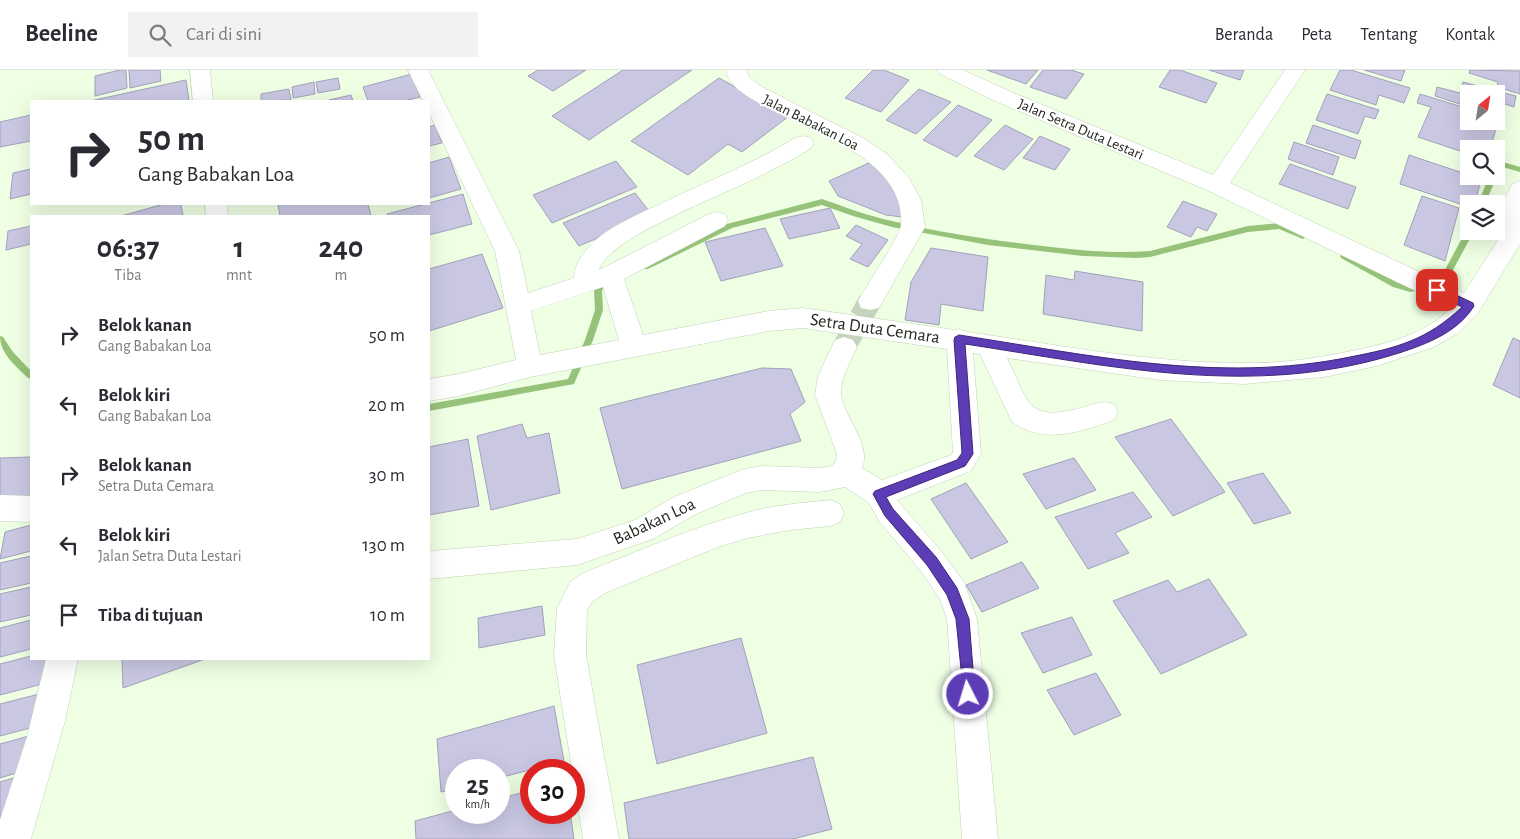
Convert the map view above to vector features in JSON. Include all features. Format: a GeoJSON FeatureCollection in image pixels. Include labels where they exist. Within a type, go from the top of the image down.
{"type":"FeatureCollection","features":[{"type":"Feature","properties":{"kind":"street"},"geometry":{"type":"LineString","coordinates":[[200,70],[203,100]]}},
{"type":"Feature","properties":{"kind":"street"},"geometry":{"type":"LineString","coordinates":[[418,70],[507,251],[530,367]]}},
{"type":"Feature","properties":{"kind":"street","name":"Jalan Babakan Loa"},"geometry":{"type":"LineString","coordinates":[[736,70],[741,82],[761,96],[845,136],[869,152],[889,167],[904,188],[914,215],[913,228],[870,302]]}},
{"type":"Feature","properties":{"kind":"street","name":"Jalan Setra Duta Lestari"},"geometry":{"type":"LineString","coordinates":[[947,70],[1002,96],[1217,186],[1469,306]]}},
{"type":"Feature","properties":{"kind":"street"},"geometry":{"type":"LineString","coordinates":[[1217,186],[1296,70]]}},
{"type":"Feature","properties":{"kind":"street"},"geometry":{"type":"LineString","coordinates":[[586,284],[585,271],[591,260],[621,233],[762,167],[803,143]]}},
{"type":"Feature","properties":{"kind":"street","name":"Setra Duta Cemara"},"geometry":{"type":"LineString","coordinates":[[430,390],[459,385],[530,367],[769,321],[803,318],[1160,370],[1244,374],[1324,367],[1377,356],[1425,340],[1449,326],[1469,306],[1516,236],[1518,198]]}},
{"type":"Feature","properties":{"kind":"street"},"geometry":{"type":"LineString","coordinates":[[518,306],[611,275],[717,220]]}},
{"type":"Feature","properties":{"kind":"street"},"geometry":{"type":"LineString","coordinates":[[611,275],[634,347]]}},
{"type":"Feature","properties":{"kind":"street"},"geometry":{"type":"LineString","coordinates":[[879,494],[961,463],[967,454],[959,340]]}},
{"type":"Feature","properties":{"kind":"street"},"geometry":{"type":"LineString","coordinates":[[988,344],[1021,414],[1028,420],[1047,425],[1105,412]]}},
{"type":"Feature","properties":{"kind":"street"},"geometry":{"type":"LineString","coordinates":[[844,347],[831,376],[828,395],[851,454],[850,463],[845,472],[879,494],[889,512],[931,561],[953,592],[962,619],[980,839]]}},
{"type":"Feature","properties":{"kind":"street","name":"Babakan Loa"},"geometry":{"type":"LineString","coordinates":[[430,565],[577,552],[643,530],[686,504],[744,481],[762,478],[820,480],[839,478],[845,472]]}},
{"type":"Feature","properties":{"kind":"street"},"geometry":{"type":"LineString","coordinates":[[0,508],[30,509]]}},
{"type":"Feature","properties":{"kind":"street"},"geometry":{"type":"LineString","coordinates":[[601,839],[570,655],[572,608],[581,592],[594,583],[715,535],[748,525],[790,517],[830,513]]}},
{"type":"Feature","properties":{"kind":"street"},"geometry":{"type":"LineString","coordinates":[[13,839],[16,823],[30,785],[56,698],[62,660]]}},
{"type":"Feature","properties":{"kind":"building"},"geometry":{"type":"Polygon","coordinates":[[[126,70],[127,88],[95,96],[95,76],[126,70]]]}},
{"type":"Feature","properties":{"kind":"building"},"geometry":{"type":"Polygon","coordinates":[[[129,70],[160,70],[161,81],[130,88],[129,70]]]}},
{"type":"Feature","properties":{"kind":"building"},"geometry":{"type":"Polygon","coordinates":[[[538,70],[586,70],[553,91],[528,76],[538,70]]]}},
{"type":"Feature","properties":{"kind":"building"},"geometry":{"type":"Polygon","coordinates":[[[623,70],[692,70],[589,140],[552,116],[623,70]]]}},
{"type":"Feature","properties":{"kind":"building"},"geometry":{"type":"Polygon","coordinates":[[[873,70],[884,70],[909,80],[881,112],[845,98],[873,70]]]}},
{"type":"Feature","properties":{"kind":"building"},"geometry":{"type":"Polygon","coordinates":[[[987,70],[1038,70],[1026,84],[987,70]]]}},
{"type":"Feature","properties":{"kind":"building"},"geometry":{"type":"Polygon","coordinates":[[[1043,70],[1071,70],[1084,74],[1066,99],[1030,87],[1043,70]]]}},
{"type":"Feature","properties":{"kind":"building"},"geometry":{"type":"Polygon","coordinates":[[[1170,70],[1180,70],[1217,83],[1206,103],[1159,87],[1170,70]]]}},
{"type":"Feature","properties":{"kind":"building"},"geometry":{"type":"Polygon","coordinates":[[[1209,70],[1244,70],[1240,80],[1209,70]]]}},
{"type":"Feature","properties":{"kind":"building"},"geometry":{"type":"Polygon","coordinates":[[[1340,70],[1351,70],[1410,88],[1404,103],[1379,95],[1376,105],[1330,90],[1340,70]]]}},
{"type":"Feature","properties":{"kind":"building"},"geometry":{"type":"Polygon","coordinates":[[[1364,70],[1405,70],[1401,81],[1364,70]]]}},
{"type":"Feature","properties":{"kind":"building"},"geometry":{"type":"Polygon","coordinates":[[[1470,70],[1520,71],[1520,94],[1505,89],[1505,85],[1497,85],[1498,82],[1469,73],[1470,70]]]}},
{"type":"Feature","properties":{"kind":"building"},"geometry":{"type":"Polygon","coordinates":[[[412,74],[420,97],[408,100],[368,100],[363,87],[412,74]]]}},
{"type":"Feature","properties":{"kind":"building"},"geometry":{"type":"Polygon","coordinates":[[[338,78],[340,89],[318,93],[316,82],[338,78]]]}},
{"type":"Feature","properties":{"kind":"building"},"geometry":{"type":"Polygon","coordinates":[[[719,78],[789,116],[742,152],[728,144],[688,175],[631,141],[719,78]]]}},
{"type":"Feature","properties":{"kind":"building"},"geometry":{"type":"Polygon","coordinates":[[[186,80],[189,100],[95,100],[186,80]]]}},
{"type":"Feature","properties":{"kind":"building"},"geometry":{"type":"Polygon","coordinates":[[[314,82],[315,94],[293,98],[292,87],[314,82]]]}},
{"type":"Feature","properties":{"kind":"building"},"geometry":{"type":"Polygon","coordinates":[[[1463,82],[1474,85],[1462,85],[1463,82]]]}},
{"type":"Feature","properties":{"kind":"building"},"geometry":{"type":"Polygon","coordinates":[[[1437,87],[1460,93],[1460,104],[1435,96],[1437,87]]]}},
{"type":"Feature","properties":{"kind":"building"},"geometry":{"type":"Polygon","coordinates":[[[289,89],[291,100],[261,100],[261,94],[289,89]]]}},
{"type":"Feature","properties":{"kind":"building"},"geometry":{"type":"Polygon","coordinates":[[[919,89],[951,102],[916,134],[886,120],[919,89]]]}},
{"type":"Feature","properties":{"kind":"building"},"geometry":{"type":"Polygon","coordinates":[[[1505,93],[1516,96],[1514,107],[1505,104],[1505,93]]]}},
{"type":"Feature","properties":{"kind":"building"},"geometry":{"type":"Polygon","coordinates":[[[1327,94],[1379,110],[1375,119],[1365,116],[1358,134],[1316,120],[1327,94]]]}},
{"type":"Feature","properties":{"kind":"building"},"geometry":{"type":"Polygon","coordinates":[[[1420,94],[1460,106],[1460,130],[1496,130],[1493,140],[1460,140],[1460,151],[1418,137],[1431,107],[1417,103],[1420,94]]]}},
{"type":"Feature","properties":{"kind":"building"},"geometry":{"type":"Polygon","coordinates":[[[351,95],[353,100],[329,100],[351,95]]]}},
{"type":"Feature","properties":{"kind":"building"},"geometry":{"type":"Polygon","coordinates":[[[958,105],[992,120],[957,157],[923,140],[958,105]]]}},
{"type":"Feature","properties":{"kind":"building"},"geometry":{"type":"Polygon","coordinates":[[[30,115],[30,141],[0,147],[0,122],[30,115]]]}},
{"type":"Feature","properties":{"kind":"building"},"geometry":{"type":"Polygon","coordinates":[[[435,125],[442,143],[430,146],[430,127],[435,125]]]}},
{"type":"Feature","properties":{"kind":"building"},"geometry":{"type":"Polygon","coordinates":[[[1005,125],[1033,139],[1004,170],[974,156],[1005,125]]]}},
{"type":"Feature","properties":{"kind":"building"},"geometry":{"type":"Polygon","coordinates":[[[1313,125],[1361,141],[1355,159],[1306,143],[1313,125]]]}},
{"type":"Feature","properties":{"kind":"building"},"geometry":{"type":"Polygon","coordinates":[[[1040,136],[1070,149],[1055,170],[1023,158],[1040,136]]]}},
{"type":"Feature","properties":{"kind":"building"},"geometry":{"type":"Polygon","coordinates":[[[1294,142],[1339,157],[1333,175],[1288,159],[1294,142]]]}},
{"type":"Feature","properties":{"kind":"building"},"geometry":{"type":"Polygon","coordinates":[[[1409,155],[1460,172],[1460,185],[1480,185],[1477,195],[1460,195],[1460,204],[1400,184],[1409,155]]]}},
{"type":"Feature","properties":{"kind":"building"},"geometry":{"type":"Polygon","coordinates":[[[449,157],[461,189],[430,198],[430,163],[449,157]]]}},
{"type":"Feature","properties":{"kind":"building"},"geometry":{"type":"Polygon","coordinates":[[[616,161],[637,187],[552,223],[533,195],[616,161]]]}},
{"type":"Feature","properties":{"kind":"building"},"geometry":{"type":"Polygon","coordinates":[[[871,162],[900,194],[902,217],[886,215],[838,196],[829,181],[871,162]]]}},
{"type":"Feature","properties":{"kind":"building"},"geometry":{"type":"Polygon","coordinates":[[[1290,164],[1356,187],[1348,209],[1279,184],[1290,164]]]}},
{"type":"Feature","properties":{"kind":"building"},"geometry":{"type":"Polygon","coordinates":[[[30,169],[30,194],[10,199],[13,173],[30,169]]]}},
{"type":"Feature","properties":{"kind":"building"},"geometry":{"type":"Polygon","coordinates":[[[635,193],[652,215],[579,246],[563,223],[635,193]]]}},
{"type":"Feature","properties":{"kind":"building"},"geometry":{"type":"Polygon","coordinates":[[[463,194],[472,224],[430,235],[430,215],[387,214],[421,205],[430,205],[430,203],[463,194]]]}},
{"type":"Feature","properties":{"kind":"building"},"geometry":{"type":"Polygon","coordinates":[[[1422,196],[1459,208],[1445,261],[1404,245],[1422,196]]]}},
{"type":"Feature","properties":{"kind":"building"},"geometry":{"type":"Polygon","coordinates":[[[1183,201],[1217,214],[1207,231],[1197,227],[1191,237],[1167,227],[1183,201]]]}},
{"type":"Feature","properties":{"kind":"building"},"geometry":{"type":"Polygon","coordinates":[[[160,205],[181,205],[183,215],[125,215],[160,205]]]}},
{"type":"Feature","properties":{"kind":"building"},"geometry":{"type":"Polygon","coordinates":[[[278,205],[368,205],[371,215],[280,215],[278,205]]]}},
{"type":"Feature","properties":{"kind":"building"},"geometry":{"type":"Polygon","coordinates":[[[830,208],[840,228],[789,239],[780,219],[830,208]]]}},
{"type":"Feature","properties":{"kind":"building"},"geometry":{"type":"Polygon","coordinates":[[[856,225],[888,240],[868,267],[850,259],[862,244],[846,236],[856,225]]]}},
{"type":"Feature","properties":{"kind":"building"},"geometry":{"type":"Polygon","coordinates":[[[30,226],[30,244],[6,250],[8,231],[30,226]]]}},
{"type":"Feature","properties":{"kind":"building"},"geometry":{"type":"Polygon","coordinates":[[[765,228],[783,266],[721,281],[705,242],[765,228]]]}},
{"type":"Feature","properties":{"kind":"building"},"geometry":{"type":"Polygon","coordinates":[[[931,248],[988,257],[983,311],[941,304],[939,325],[905,320],[911,282],[931,248]]]}},
{"type":"Feature","properties":{"kind":"building"},"geometry":{"type":"Polygon","coordinates":[[[482,254],[503,308],[430,331],[430,269],[482,254]]]}},
{"type":"Feature","properties":{"kind":"building"},"geometry":{"type":"Polygon","coordinates":[[[1075,271],[1143,282],[1142,331],[1043,314],[1046,275],[1074,280],[1075,271]]]}},
{"type":"Feature","properties":{"kind":"building"},"geometry":{"type":"Polygon","coordinates":[[[1513,338],[1520,341],[1520,398],[1493,385],[1513,338]]]}},
{"type":"Feature","properties":{"kind":"building"},"geometry":{"type":"Polygon","coordinates":[[[762,368],[791,369],[805,402],[790,414],[801,441],[622,489],[600,408],[762,368]]]}},
{"type":"Feature","properties":{"kind":"building"},"geometry":{"type":"Polygon","coordinates":[[[1171,419],[1225,492],[1173,516],[1115,437],[1171,419]]]}},
{"type":"Feature","properties":{"kind":"building"},"geometry":{"type":"Polygon","coordinates":[[[522,424],[527,438],[549,433],[560,493],[491,510],[477,436],[522,424]]]}},
{"type":"Feature","properties":{"kind":"building"},"geometry":{"type":"Polygon","coordinates":[[[468,439],[479,506],[430,515],[430,447],[468,439]]]}},
{"type":"Feature","properties":{"kind":"building"},"geometry":{"type":"Polygon","coordinates":[[[30,457],[30,498],[0,498],[0,458],[30,457]]]}},
{"type":"Feature","properties":{"kind":"building"},"geometry":{"type":"Polygon","coordinates":[[[1074,458],[1096,490],[1046,509],[1023,474],[1074,458]]]}},
{"type":"Feature","properties":{"kind":"building"},"geometry":{"type":"Polygon","coordinates":[[[1263,473],[1291,513],[1254,524],[1227,483],[1263,473]]]}},
{"type":"Feature","properties":{"kind":"building"},"geometry":{"type":"Polygon","coordinates":[[[966,483],[1008,542],[971,559],[931,499],[966,483]]]}},
{"type":"Feature","properties":{"kind":"building"},"geometry":{"type":"Polygon","coordinates":[[[1133,492],[1152,517],[1115,533],[1129,553],[1088,569],[1055,517],[1133,492]]]}},
{"type":"Feature","properties":{"kind":"building"},"geometry":{"type":"Polygon","coordinates":[[[30,525],[30,551],[0,559],[5,532],[30,525]]]}},
{"type":"Feature","properties":{"kind":"building"},"geometry":{"type":"Polygon","coordinates":[[[30,556],[30,583],[0,590],[0,563],[30,556]]]}},
{"type":"Feature","properties":{"kind":"building"},"geometry":{"type":"Polygon","coordinates":[[[1022,562],[1039,588],[982,612],[966,585],[1022,562]]]}},
{"type":"Feature","properties":{"kind":"building"},"geometry":{"type":"Polygon","coordinates":[[[1209,579],[1247,635],[1161,674],[1113,601],[1168,580],[1177,592],[1209,579]]]}},
{"type":"Feature","properties":{"kind":"building"},"geometry":{"type":"Polygon","coordinates":[[[30,587],[30,615],[0,622],[0,594],[30,587]]]}},
{"type":"Feature","properties":{"kind":"building"},"geometry":{"type":"Polygon","coordinates":[[[542,606],[545,635],[479,648],[478,618],[542,606]]]}},
{"type":"Feature","properties":{"kind":"building"},"geometry":{"type":"Polygon","coordinates":[[[1072,617],[1092,655],[1043,673],[1021,633],[1072,617]]]}},
{"type":"Feature","properties":{"kind":"building"},"geometry":{"type":"Polygon","coordinates":[[[30,620],[30,649],[0,657],[0,628],[30,620]]]}},
{"type":"Feature","properties":{"kind":"building"},"geometry":{"type":"Polygon","coordinates":[[[741,638],[767,733],[657,764],[637,665],[741,638]]]}},
{"type":"Feature","properties":{"kind":"building"},"geometry":{"type":"Polygon","coordinates":[[[30,656],[30,660],[57,660],[54,681],[0,695],[0,664],[30,656]]]}},
{"type":"Feature","properties":{"kind":"building"},"geometry":{"type":"Polygon","coordinates":[[[122,660],[202,660],[123,688],[122,660]]]}},
{"type":"Feature","properties":{"kind":"building"},"geometry":{"type":"Polygon","coordinates":[[[1096,673],[1121,715],[1074,735],[1047,690],[1096,673]]]}},
{"type":"Feature","properties":{"kind":"building"},"geometry":{"type":"Polygon","coordinates":[[[43,693],[38,726],[0,736],[0,704],[43,693]]]}},
{"type":"Feature","properties":{"kind":"building"},"geometry":{"type":"Polygon","coordinates":[[[554,706],[564,759],[520,759],[520,773],[510,775],[510,759],[445,759],[445,791],[441,792],[437,739],[554,706]]]}},
{"type":"Feature","properties":{"kind":"building"},"geometry":{"type":"Polygon","coordinates":[[[29,736],[23,771],[0,778],[0,744],[29,736]]]}},
{"type":"Feature","properties":{"kind":"building"},"geometry":{"type":"Polygon","coordinates":[[[813,757],[832,829],[793,839],[629,839],[624,803],[813,757]]]}},
{"type":"Feature","properties":{"kind":"building"},"geometry":{"type":"Polygon","coordinates":[[[20,776],[14,813],[0,817],[0,782],[20,776]]]}},
{"type":"Feature","properties":{"kind":"building"},"geometry":{"type":"Polygon","coordinates":[[[520,793],[520,824],[572,824],[574,839],[416,839],[415,821],[445,813],[445,824],[510,824],[510,796],[520,793]]]}},
{"type":"Feature","properties":{"kind":"waterway"},"geometry":{"type":"LineString","coordinates":[[1505,165],[1520,170]]}},
{"type":"Feature","properties":{"kind":"waterway"},"geometry":{"type":"LineString","coordinates":[[1485,195],[1489,185]]}},
{"type":"Feature","properties":{"kind":"waterway"},"geometry":{"type":"LineString","coordinates":[[645,267],[730,226],[822,202],[892,224],[988,242],[1083,253],[1150,254],[1248,229],[1280,226],[1303,236]]}},
{"type":"Feature","properties":{"kind":"waterway"},"geometry":{"type":"LineString","coordinates":[[1344,256],[1396,285],[1410,289],[1443,281],[1465,240]]}},
{"type":"Feature","properties":{"kind":"waterway"},"geometry":{"type":"LineString","coordinates":[[430,408],[571,382],[589,340],[599,310],[598,289],[608,284]]}},
{"type":"Feature","properties":{"kind":"waterway"},"geometry":{"type":"LineString","coordinates":[[0,339],[10,354],[30,375]]}},
{"type":"Feature","properties":{"kind":"tunnel"},"geometry":{"type":"LineString","coordinates":[[844,347],[870,301]]}},
{"type":"Feature","properties":{"kind":"route"},"geometry":{"type":"LineString","coordinates":[[968,694],[962,619],[953,592],[931,561],[889,512],[879,494],[961,463],[964,460],[967,454],[959,340],[1160,370],[1244,374],[1324,367],[1377,356],[1425,340],[1449,326],[1469,306],[1437,290]]}}]}
